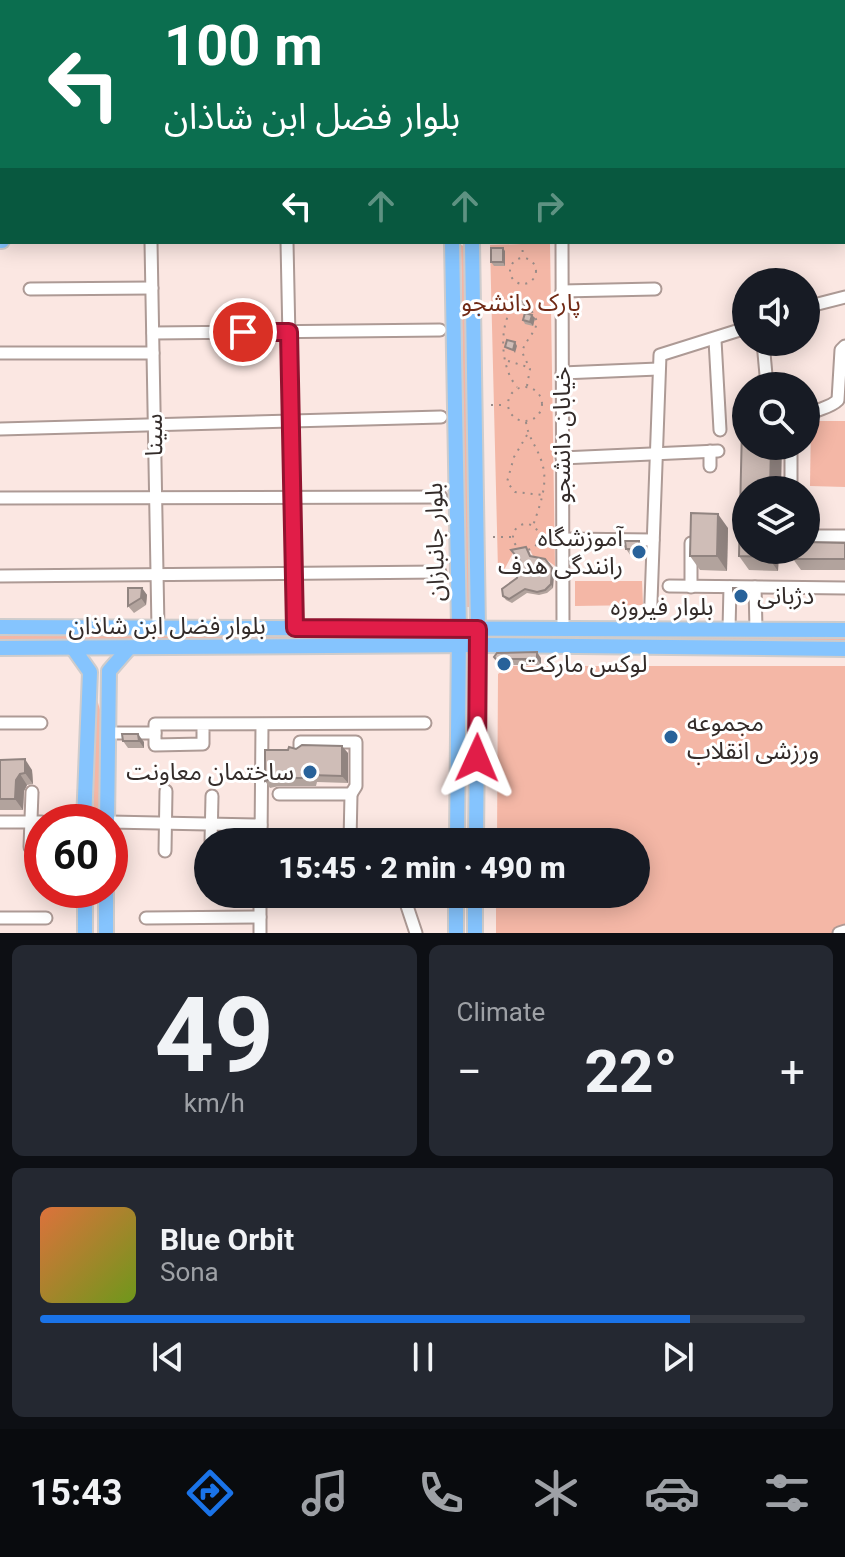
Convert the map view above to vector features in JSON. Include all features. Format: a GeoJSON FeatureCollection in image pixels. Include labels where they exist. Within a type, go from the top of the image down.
{"type":"FeatureCollection","features":[{"type":"Feature","properties":{"kind":"main road","name":"بلوار جانبازان"},"geometry":{"type":"LineString","coordinates":[[452,244],[459,629],[457,828]]}},
{"type":"Feature","properties":{"kind":"main road","name":"بلوار جانبازان"},"geometry":{"type":"LineString","coordinates":[[472,244],[478,629],[476,828]]}},
{"type":"Feature","properties":{"kind":"main road","name":"بلوار فضل ابن شاذان"},"geometry":{"type":"LineString","coordinates":[[0,627],[478,629]]}},
{"type":"Feature","properties":{"kind":"main road"},"geometry":{"type":"LineString","coordinates":[[392,629],[393,647]]}},
{"type":"Feature","properties":{"kind":"main road","name":"بلوار فیروزه"},"geometry":{"type":"LineString","coordinates":[[478,629],[845,630]]}},
{"type":"Feature","properties":{"kind":"main road","name":"بلوار فضل ابن شاذان"},"geometry":{"type":"LineString","coordinates":[[0,648],[478,645]]}},
{"type":"Feature","properties":{"kind":"main road","name":"بلوار فیروزه"},"geometry":{"type":"LineString","coordinates":[[478,645],[845,649]]}},
{"type":"Feature","properties":{"kind":"main road"},"geometry":{"type":"LineString","coordinates":[[73,648],[90,672],[85,804]]}},
{"type":"Feature","properties":{"kind":"main road"},"geometry":{"type":"LineString","coordinates":[[108,804],[109,671],[129,648]]}},
{"type":"Feature","properties":{"kind":"main road"},"geometry":{"type":"LineString","coordinates":[[85,908],[85,933]]}},
{"type":"Feature","properties":{"kind":"main road"},"geometry":{"type":"LineString","coordinates":[[106,908],[106,933]]}},
{"type":"Feature","properties":{"kind":"main road"},"geometry":{"type":"LineString","coordinates":[[456,908],[456,933]]}},
{"type":"Feature","properties":{"kind":"main road"},"geometry":{"type":"LineString","coordinates":[[475,908],[475,933]]}},
{"type":"Feature","properties":{"kind":"street","name":"سینا"},"geometry":{"type":"LineString","coordinates":[[151,244],[158,628]]}},
{"type":"Feature","properties":{"kind":"street"},"geometry":{"type":"LineString","coordinates":[[287,244],[295,628]]}},
{"type":"Feature","properties":{"kind":"street","name":"خیابان دانشجو"},"geometry":{"type":"LineString","coordinates":[[562,244],[563,628]]}},
{"type":"Feature","properties":{"kind":"street"},"geometry":{"type":"LineString","coordinates":[[30,289],[152,288]]}},
{"type":"Feature","properties":{"kind":"street"},"geometry":{"type":"LineString","coordinates":[[562,291],[655,289]]}},
{"type":"Feature","properties":{"kind":"street"},"geometry":{"type":"LineString","coordinates":[[820,303],[845,297]]}},
{"type":"Feature","properties":{"kind":"street"},"geometry":{"type":"LineString","coordinates":[[153,333],[440,330]]}},
{"type":"Feature","properties":{"kind":"street"},"geometry":{"type":"LineString","coordinates":[[650,629],[658,369],[662,354],[732,333]]}},
{"type":"Feature","properties":{"kind":"street"},"geometry":{"type":"LineString","coordinates":[[715,340],[720,430]]}},
{"type":"Feature","properties":{"kind":"street"},"geometry":{"type":"LineString","coordinates":[[839,405],[841,350],[845,346]]}},
{"type":"Feature","properties":{"kind":"street"},"geometry":{"type":"LineString","coordinates":[[0,353],[153,353]]}},
{"type":"Feature","properties":{"kind":"street"},"geometry":{"type":"LineString","coordinates":[[562,373],[658,369]]}},
{"type":"Feature","properties":{"kind":"street"},"geometry":{"type":"LineString","coordinates":[[0,429],[441,417]]}},
{"type":"Feature","properties":{"kind":"street"},"geometry":{"type":"LineString","coordinates":[[562,458],[714,451],[710,466]]}},
{"type":"Feature","properties":{"kind":"street"},"geometry":{"type":"LineString","coordinates":[[0,498],[441,497]]}},
{"type":"Feature","properties":{"kind":"street"},"geometry":{"type":"LineString","coordinates":[[820,536],[845,536]]}},
{"type":"Feature","properties":{"kind":"street"},"geometry":{"type":"LineString","coordinates":[[562,539],[653,540]]}},
{"type":"Feature","properties":{"kind":"street"},"geometry":{"type":"LineString","coordinates":[[691,543],[691,587]]}},
{"type":"Feature","properties":{"kind":"street"},"geometry":{"type":"LineString","coordinates":[[0,576],[440,572]]}},
{"type":"Feature","properties":{"kind":"street"},"geometry":{"type":"LineString","coordinates":[[669,586],[845,588]]}},
{"type":"Feature","properties":{"kind":"street"},"geometry":{"type":"LineString","coordinates":[[729,629],[730,587]]}},
{"type":"Feature","properties":{"kind":"street"},"geometry":{"type":"LineString","coordinates":[[755,587],[756,629]]}},
{"type":"Feature","properties":{"kind":"street"},"geometry":{"type":"LineString","coordinates":[[0,723],[41,723]]}},
{"type":"Feature","properties":{"kind":"street"},"geometry":{"type":"LineString","coordinates":[[203,725],[203,744],[155,745],[155,724],[425,723]]}},
{"type":"Feature","properties":{"kind":"street"},"geometry":{"type":"LineString","coordinates":[[128,822],[261,825],[262,725]]}},
{"type":"Feature","properties":{"kind":"street"},"geometry":{"type":"LineString","coordinates":[[108,733],[155,733]]}},
{"type":"Feature","properties":{"kind":"street"},"geometry":{"type":"LineString","coordinates":[[300,748],[300,742],[356,742],[356,786],[351,794],[350,828]]}},
{"type":"Feature","properties":{"kind":"street"},"geometry":{"type":"LineString","coordinates":[[165,851],[166,791]]}},
{"type":"Feature","properties":{"kind":"street"},"geometry":{"type":"LineString","coordinates":[[32,792],[34,804]]}},
{"type":"Feature","properties":{"kind":"street"},"geometry":{"type":"LineString","coordinates":[[279,794],[351,794]]}},
{"type":"Feature","properties":{"kind":"street"},"geometry":{"type":"LineString","coordinates":[[212,796],[212,828]]}},
{"type":"Feature","properties":{"kind":"street"},"geometry":{"type":"LineString","coordinates":[[0,822],[24,822]]}},
{"type":"Feature","properties":{"kind":"street"},"geometry":{"type":"LineString","coordinates":[[260,908],[260,933]]}},
{"type":"Feature","properties":{"kind":"street"},"geometry":{"type":"LineString","coordinates":[[408,908],[416,933]]}},
{"type":"Feature","properties":{"kind":"street"},"geometry":{"type":"LineString","coordinates":[[146,918],[260,917]]}},
{"type":"Feature","properties":{"kind":"street"},"geometry":{"type":"LineString","coordinates":[[0,918],[46,918]]}},
{"type":"Feature","properties":{"kind":"street"},"geometry":{"type":"LineString","coordinates":[[839,933],[845,931]]}},
{"type":"Feature","properties":{"kind":"path"},"geometry":{"type":"LineString","coordinates":[[522,244],[523,258]]}},
{"type":"Feature","properties":{"kind":"path"},"geometry":{"type":"LineString","coordinates":[[523,258],[532,262],[535,269],[534,277],[524,284],[516,282],[510,271],[513,263],[523,258]]}},
{"type":"Feature","properties":{"kind":"path"},"geometry":{"type":"LineString","coordinates":[[517,303],[509,312],[505,327],[505,361],[510,378],[518,388]]}},
{"type":"Feature","properties":{"kind":"path"},"geometry":{"type":"LineString","coordinates":[[526,387],[529,367],[522,352],[537,325],[530,308]]}},
{"type":"Feature","properties":{"kind":"path"},"geometry":{"type":"LineString","coordinates":[[505,361],[529,367]]}},
{"type":"Feature","properties":{"kind":"path"},"geometry":{"type":"LineString","coordinates":[[526,387],[540,395],[542,404],[537,417],[526,422],[511,416],[507,405],[510,394],[526,387]]}},
{"type":"Feature","properties":{"kind":"path"},"geometry":{"type":"LineString","coordinates":[[542,404],[553,404]]}},
{"type":"Feature","properties":{"kind":"path"},"geometry":{"type":"LineString","coordinates":[[491,405],[507,405]]}},
{"type":"Feature","properties":{"kind":"path"},"geometry":{"type":"LineString","coordinates":[[526,422],[527,433],[544,470],[542,495],[533,526]]}},
{"type":"Feature","properties":{"kind":"path"},"geometry":{"type":"LineString","coordinates":[[527,433],[514,457],[507,482],[515,492],[542,495]]}},
{"type":"Feature","properties":{"kind":"path"},"geometry":{"type":"LineString","coordinates":[[520,526],[533,526],[538,531],[539,539],[531,548],[519,547],[514,537],[520,526]]}},
{"type":"Feature","properties":{"kind":"path"},"geometry":{"type":"LineString","coordinates":[[493,537],[514,537]]}},
{"type":"Feature","properties":{"kind":"green space","name":"پارک دانشجو"},"geometry":{"type":"Polygon","coordinates":[[[550,244],[555,566],[547,560],[534,558],[530,550],[513,553],[504,570],[498,570],[490,245],[550,244]]]}},
{"type":"Feature","properties":{"kind":"green space"},"geometry":{"type":"Polygon","coordinates":[[[461,245],[467,247],[472,607],[466,607],[461,245]]]}},
{"type":"Feature","properties":{"kind":"green space"},"geometry":{"type":"Polygon","coordinates":[[[820,421],[845,421],[845,487],[820,486],[820,476],[810,476],[810,460],[820,460],[820,421]]]}},
{"type":"Feature","properties":{"kind":"green space"},"geometry":{"type":"Polygon","coordinates":[[[575,581],[642,581],[643,605],[575,606],[575,581]]]}},
{"type":"Feature","properties":{"kind":"green space"},"geometry":{"type":"Polygon","coordinates":[[[0,635],[337,635],[363,638],[0,641],[0,635]]]}},
{"type":"Feature","properties":{"kind":"green space"},"geometry":{"type":"Polygon","coordinates":[[[496,635],[845,636],[845,641],[496,640],[496,635]]]}},
{"type":"Feature","properties":{"kind":"green space","name":"مجموعه ورزشی انقلاب"},"geometry":{"type":"Polygon","coordinates":[[[509,666],[845,666],[845,933],[496,933],[496,908],[650,908],[650,828],[497,828],[498,674],[509,666]]]}},
{"type":"Feature","properties":{"kind":"green space"},"geometry":{"type":"Polygon","coordinates":[[[95,698],[100,710],[100,804],[93,804],[95,698]]]}},
{"type":"Feature","properties":{"kind":"building"},"geometry":{"type":"Polygon","coordinates":[[[491,248],[503,248],[503,262],[491,262],[491,248]]]}},
{"type":"Feature","properties":{"kind":"building"},"geometry":{"type":"Polygon","coordinates":[[[517,300],[525,302],[523,310],[515,308],[517,300]]]}},
{"type":"Feature","properties":{"kind":"building"},"geometry":{"type":"Polygon","coordinates":[[[525,313],[532,315],[530,322],[523,320],[525,313]]]}},
{"type":"Feature","properties":{"kind":"building"},"geometry":{"type":"Polygon","coordinates":[[[507,340],[515,342],[513,350],[505,347],[507,340]]]}},
{"type":"Feature","properties":{"kind":"building"},"geometry":{"type":"Polygon","coordinates":[[[741,460],[771,460],[770,476],[741,476],[741,460]]]}},
{"type":"Feature","properties":{"kind":"building"},"geometry":{"type":"Polygon","coordinates":[[[691,513],[718,514],[717,556],[690,556],[691,513]]]}},
{"type":"Feature","properties":{"kind":"building"},"geometry":{"type":"Polygon","coordinates":[[[625,541],[639,541],[639,549],[626,549],[625,541]]]}},
{"type":"Feature","properties":{"kind":"building"},"geometry":{"type":"Polygon","coordinates":[[[820,542],[845,543],[845,559],[820,559],[820,542]]]}},
{"type":"Feature","properties":{"kind":"building"},"geometry":{"type":"Polygon","coordinates":[[[526,547],[530,556],[545,559],[552,568],[551,584],[537,592],[525,589],[509,599],[503,596],[502,589],[517,578],[521,562],[511,550],[526,547]]]}},
{"type":"Feature","properties":{"kind":"building"},"geometry":{"type":"Polygon","coordinates":[[[128,588],[142,588],[141,598],[128,606],[128,588]]]}},
{"type":"Feature","properties":{"kind":"building"},"geometry":{"type":"Polygon","coordinates":[[[733,588],[742,588],[738,596],[733,596],[733,588]]]}},
{"type":"Feature","properties":{"kind":"building"},"geometry":{"type":"Polygon","coordinates":[[[537,652],[537,659],[505,659],[499,663],[494,657],[497,653],[537,652]]]}},
{"type":"Feature","properties":{"kind":"building"},"geometry":{"type":"Polygon","coordinates":[[[122,734],[138,734],[139,741],[123,741],[122,734]]]}},
{"type":"Feature","properties":{"kind":"building","name":"ساختمان معاونت"},"geometry":{"type":"Polygon","coordinates":[[[302,745],[342,746],[342,776],[311,775],[311,778],[274,778],[265,781],[265,750],[296,749],[302,745]]]}},
{"type":"Feature","properties":{"kind":"building"},"geometry":{"type":"Polygon","coordinates":[[[25,759],[25,773],[16,780],[15,799],[0,799],[0,760],[25,759]]]}},
{"type":"Feature","properties":{"kind":"place","name":"آموزشگاه رانندگی هدف"},"geometry":{"type":"Point","coordinates":[639,552]}},
{"type":"Feature","properties":{"kind":"place","name":"دژبانی"},"geometry":{"type":"Point","coordinates":[741,596]}},
{"type":"Feature","properties":{"kind":"place","name":"لوکس مارکت"},"geometry":{"type":"Point","coordinates":[504,664]}},
{"type":"Feature","properties":{"kind":"place","name":"مجموعه ورزشی انقلاب"},"geometry":{"type":"Point","coordinates":[671,737]}},
{"type":"Feature","properties":{"kind":"place","name":"ساختمان معاونت"},"geometry":{"type":"Point","coordinates":[310,772]}},
{"type":"Feature","properties":{"kind":"route"},"geometry":{"type":"LineString","coordinates":[[243,332],[289,332],[295,628],[478,629],[477,758]]}}]}
